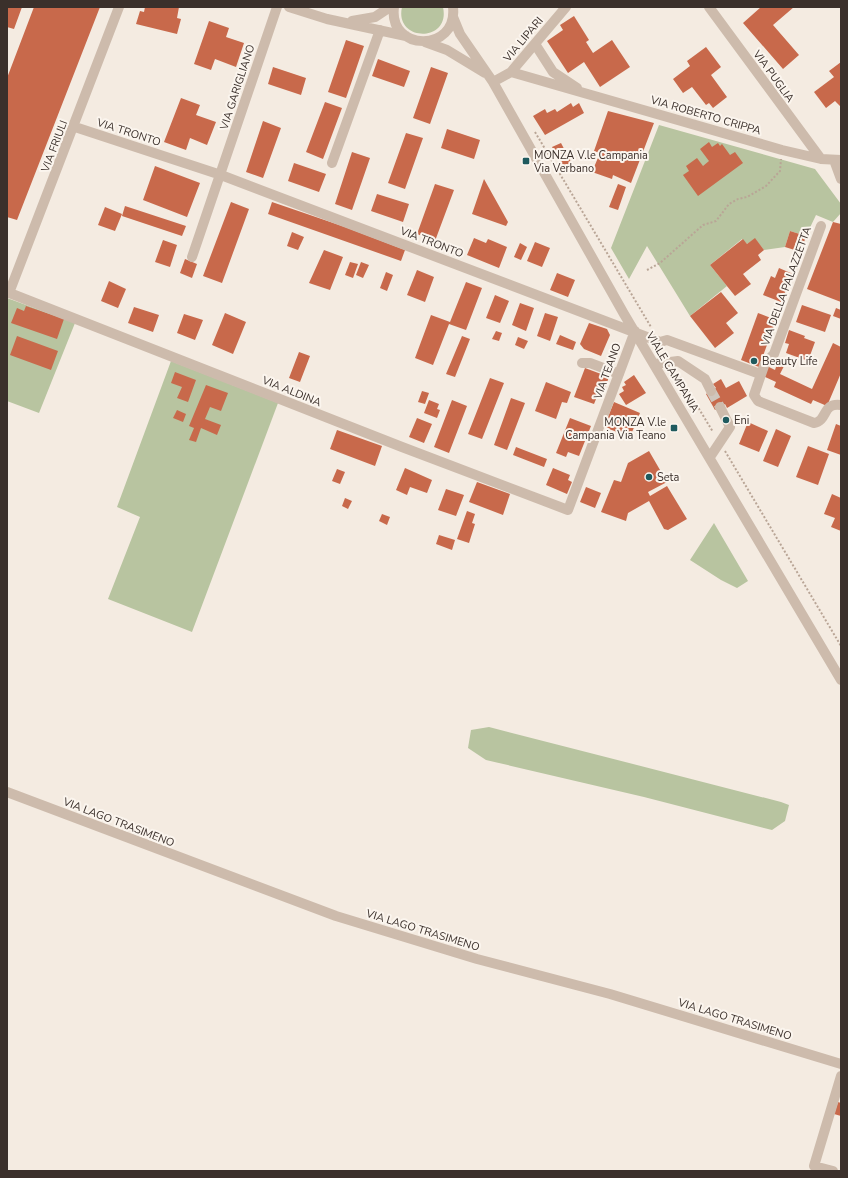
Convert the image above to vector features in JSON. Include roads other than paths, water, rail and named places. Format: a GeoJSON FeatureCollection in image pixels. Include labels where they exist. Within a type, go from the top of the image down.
{"type":"FeatureCollection","features":[{"type":"Feature","properties":{"kind":"street","name":"VIA FRIULI"},"geometry":{"type":"LineString","coordinates":[[8,292],[75,126],[119,7]]}},
{"type":"Feature","properties":{"kind":"street","name":"VIA GARIGLIANO"},"geometry":{"type":"LineString","coordinates":[[221,175],[277,7]]}},
{"type":"Feature","properties":{"kind":"street","name":"VIALE CAMPANIA"},"geometry":{"type":"LineString","coordinates":[[289,7],[342,22],[406,36],[448,50],[491,78]]}},
{"type":"Feature","properties":{"kind":"street"},"geometry":{"type":"LineString","coordinates":[[342,22],[368,19],[390,7]]}},
{"type":"Feature","properties":{"kind":"street"},"geometry":{"type":"LineString","coordinates":[[394,7],[395,22],[406,36]]}},
{"type":"Feature","properties":{"kind":"street","name":"VIA LIPARI"},"geometry":{"type":"LineString","coordinates":[[491,78],[511,72],[566,7]]}},
{"type":"Feature","properties":{"kind":"street","name":"VIA PUGLIA"},"geometry":{"type":"LineString","coordinates":[[709,7],[820,159]]}},
{"type":"Feature","properties":{"kind":"street"},"geometry":{"type":"LineString","coordinates":[[423,42],[435,40],[443,34],[449,26],[452,12]]}},
{"type":"Feature","properties":{"kind":"street","name":"VIALE CAMPANIA"},"geometry":{"type":"LineString","coordinates":[[452,12],[460,34],[491,78],[635,331],[841,680]]}},
{"type":"Feature","properties":{"kind":"street"},"geometry":{"type":"LineString","coordinates":[[332,163],[380,30]]}},
{"type":"Feature","properties":{"kind":"street","name":"VIA ROBERTO CRIPPA"},"geometry":{"type":"LineString","coordinates":[[535,44],[553,72],[564,81],[586,93]]}},
{"type":"Feature","properties":{"kind":"street","name":"VIA ROBERTO CRIPPA"},"geometry":{"type":"LineString","coordinates":[[511,72],[782,150],[820,159],[837,160]]}},
{"type":"Feature","properties":{"kind":"street","name":"VIA TRONTO"},"geometry":{"type":"LineString","coordinates":[[75,126],[221,175],[635,331],[660,342],[667,340],[760,374]]}},
{"type":"Feature","properties":{"kind":"street"},"geometry":{"type":"LineString","coordinates":[[837,160],[841,179]]}},
{"type":"Feature","properties":{"kind":"street"},"geometry":{"type":"LineString","coordinates":[[192,257],[221,175]]}},
{"type":"Feature","properties":{"kind":"street","name":"VIA DELLA PALAZZETTA"},"geometry":{"type":"LineString","coordinates":[[821,226],[774,354],[765,363],[754,395],[758,401],[814,423],[821,420],[830,406],[834,404],[841,405]]}},
{"type":"Feature","properties":{"kind":"street","name":"VIA ALDINA"},"geometry":{"type":"LineString","coordinates":[[8,292],[402,447],[568,510]]}},
{"type":"Feature","properties":{"kind":"street","name":"VIA TEANO"},"geometry":{"type":"LineString","coordinates":[[568,510],[635,331]]}},
{"type":"Feature","properties":{"kind":"street"},"geometry":{"type":"LineString","coordinates":[[655,364],[678,361],[705,379],[711,391]]}},
{"type":"Feature","properties":{"kind":"street"},"geometry":{"type":"LineString","coordinates":[[582,363],[590,362],[619,374]]}},
{"type":"Feature","properties":{"kind":"street"},"geometry":{"type":"LineString","coordinates":[[710,457],[730,427],[720,407]]}},
{"type":"Feature","properties":{"kind":"street","name":"VIA LAGO TRASIMENO"},"geometry":{"type":"LineString","coordinates":[[7,792],[336,916],[478,959],[610,994],[841,1064]]}},
{"type":"Feature","properties":{"kind":"street"},"geometry":{"type":"LineString","coordinates":[[833,1171],[814,1166],[838,1100],[841,1076]]}},
{"type":"Feature","properties":{"kind":"tunnel"},"geometry":{"type":"LineString","coordinates":[[711,391],[720,407]]}},
{"type":"Feature","properties":{"kind":"place","name":"MONZA V.le Campania Via Verbano"},"geometry":{"type":"Point","coordinates":[526,161]}},
{"type":"Feature","properties":{"kind":"place","name":"Beauty Life"},"geometry":{"type":"Point","coordinates":[754,361]}},
{"type":"Feature","properties":{"kind":"place","name":"Eni"},"geometry":{"type":"Point","coordinates":[726,420]}},
{"type":"Feature","properties":{"kind":"place","name":"MONZA V.le Campania Via Teano"},"geometry":{"type":"Point","coordinates":[674,428]}},
{"type":"Feature","properties":{"kind":"place","name":"Seta"},"geometry":{"type":"Point","coordinates":[649,477]}}]}
